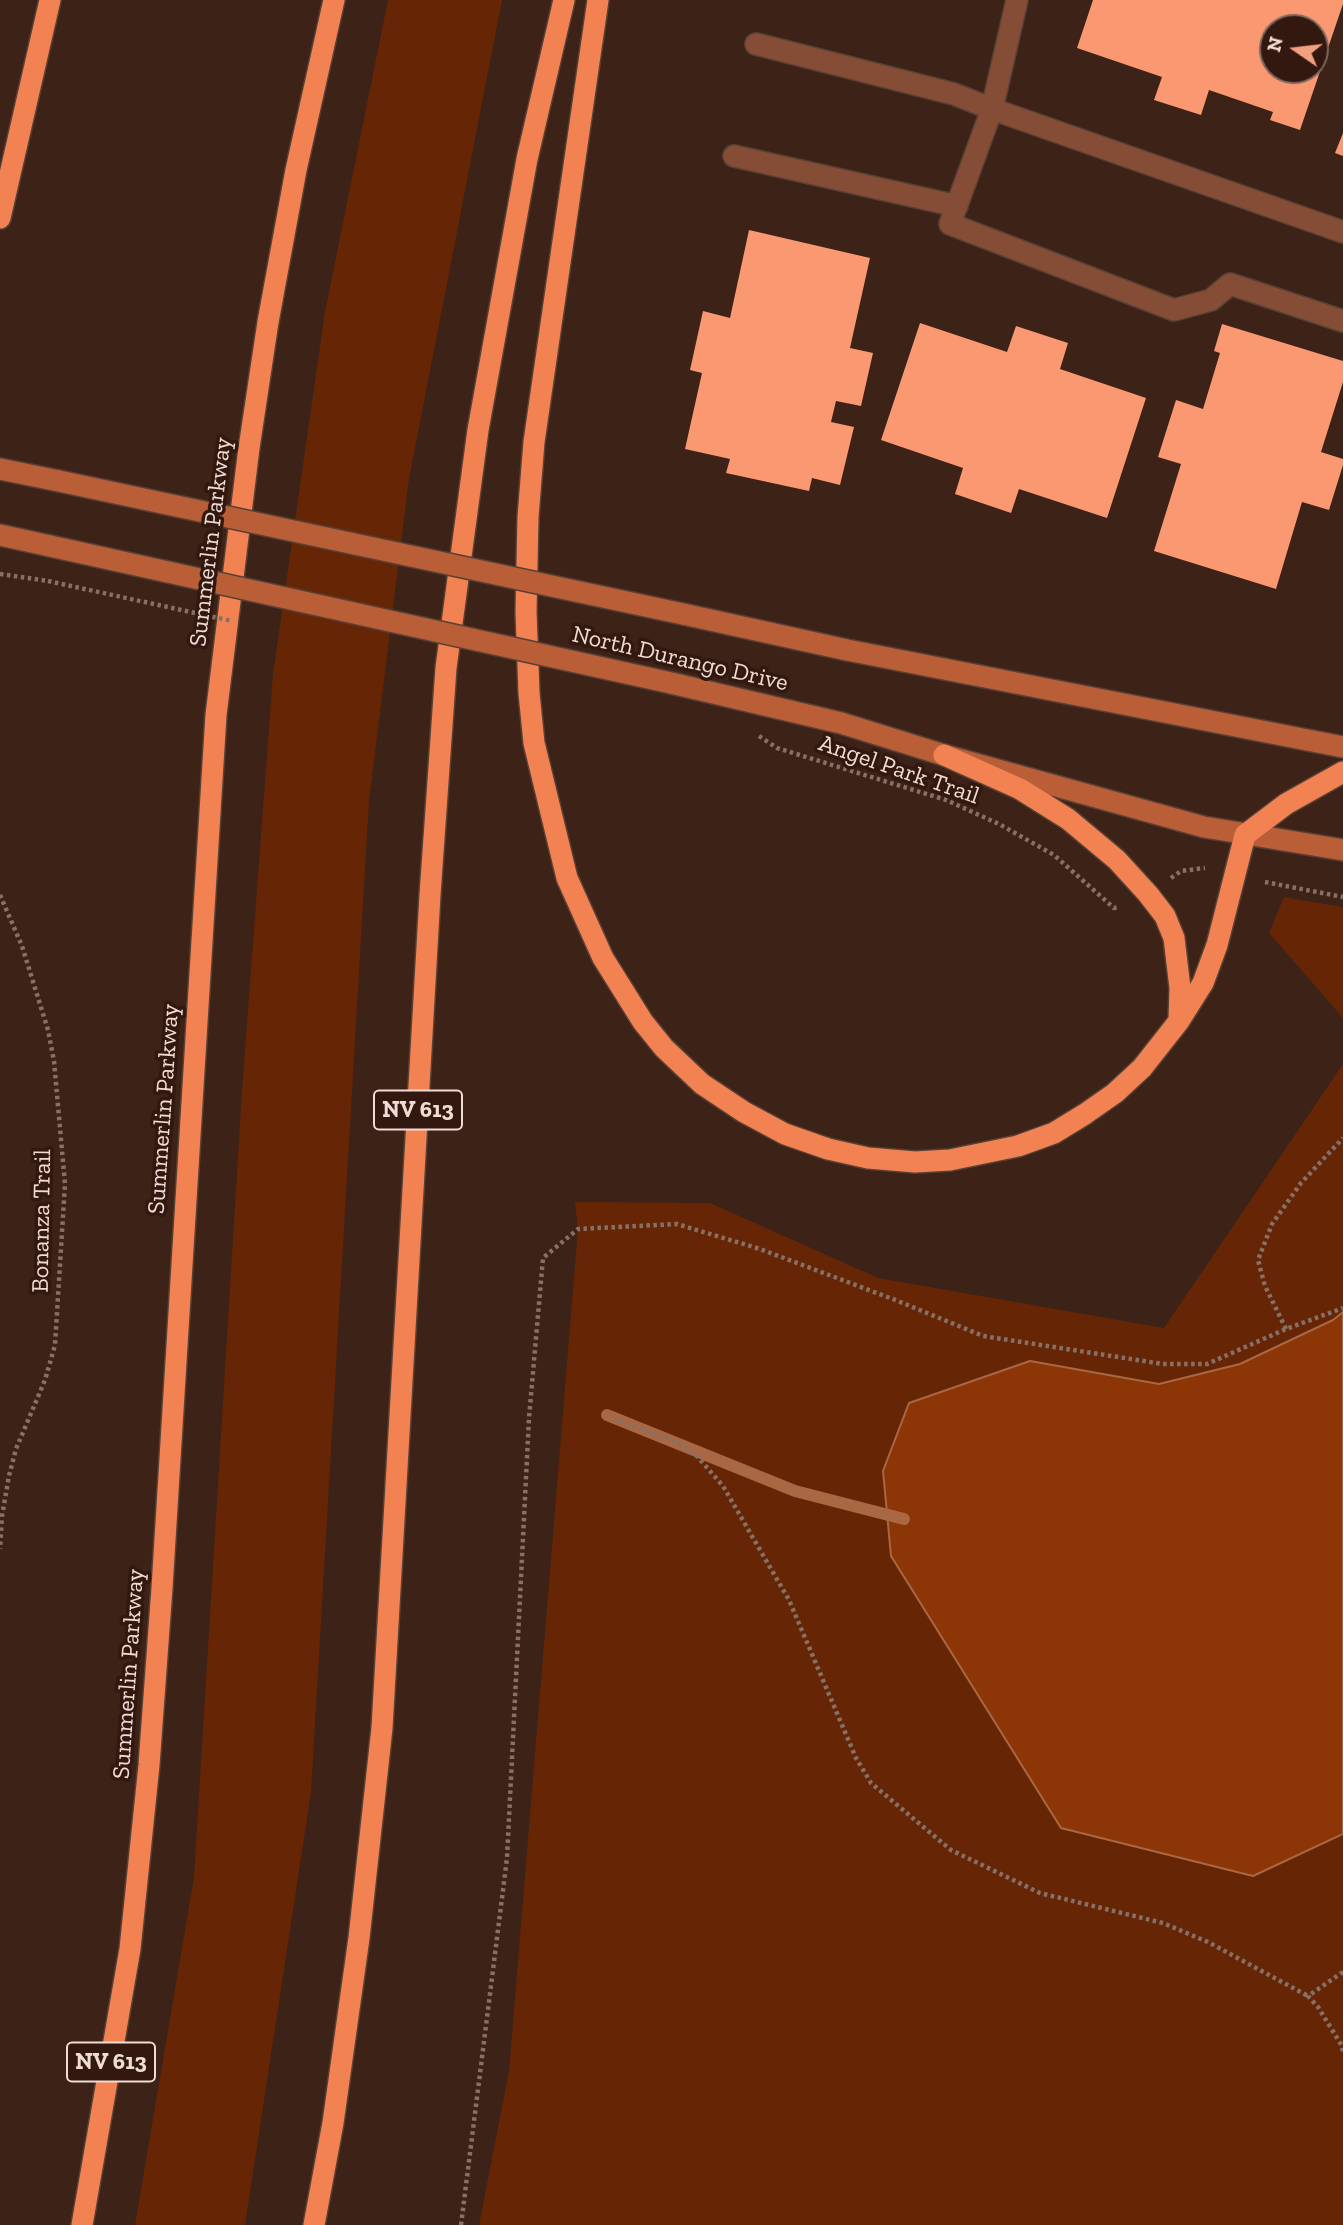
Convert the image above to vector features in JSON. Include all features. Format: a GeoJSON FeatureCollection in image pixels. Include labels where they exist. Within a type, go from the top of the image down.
{"type":"FeatureCollection","features":[{"type":"Feature","properties":{"kind":"highway"},"geometry":{"type":"LineString","coordinates":[[0,218],[50,0]]}},
{"type":"Feature","properties":{"kind":"highway","name":"Summerlin Parkway"},"geometry":{"type":"LineString","coordinates":[[82,2225],[130,1949],[149,1765],[216,715],[249,448],[268,322],[296,170],[334,0]]}},
{"type":"Feature","properties":{"kind":"highway","name":"NV 613"},"geometry":{"type":"LineString","coordinates":[[314,2225],[333,2123],[359,1938],[382,1728],[430,895],[446,668],[478,430],[527,159],[564,0]]}},
{"type":"Feature","properties":{"kind":"highway"},"geometry":{"type":"LineString","coordinates":[[598,0],[534,442],[528,516],[528,693],[534,743],[545,796],[567,878],[603,958],[643,1023],[664,1048],[702,1084],[744,1112],[785,1134],[828,1149],[868,1158],[915,1162],[950,1160],[1018,1146],[1054,1133],[1085,1115],[1133,1076],[1161,1046],[1179,1021],[1203,983],[1217,944],[1245,835],[1286,804],[1343,772]]}},
{"type":"Feature","properties":{"kind":"highway"},"geometry":{"type":"LineString","coordinates":[[944,755],[1020,789],[1068,819],[1117,860],[1148,894],[1165,916],[1174,938],[1180,988],[1179,1021]]}},
{"type":"Feature","properties":{"kind":"main road","name":"North Durango Drive"},"geometry":{"type":"LineString","coordinates":[[0,469],[847,650],[1343,747]]}},
{"type":"Feature","properties":{"kind":"main road","name":"North Durango Drive"},"geometry":{"type":"LineString","coordinates":[[0,535],[671,682],[841,723],[1090,797],[1245,835],[1343,850]]}},
{"type":"Feature","properties":{"kind":"street"},"geometry":{"type":"LineString","coordinates":[[1017,0],[992,109],[950,224],[1174,310],[1211,300],[1230,284],[1343,321]]}},
{"type":"Feature","properties":{"kind":"street"},"geometry":{"type":"LineString","coordinates":[[756,44],[954,94],[1343,232]]}},
{"type":"Feature","properties":{"kind":"street"},"geometry":{"type":"LineString","coordinates":[[734,156],[957,206]]}},
{"type":"Feature","properties":{"kind":"path"},"geometry":{"type":"LineString","coordinates":[[0,574],[48,581]]}},
{"type":"Feature","properties":{"kind":"path","name":"Angel Park Trail"},"geometry":{"type":"LineString","coordinates":[[757,735],[778,748],[946,800],[999,824],[1054,855],[1114,908],[1123,907]]}},
{"type":"Feature","properties":{"kind":"path"},"geometry":{"type":"LineString","coordinates":[[1164,882],[1181,871],[1201,867]]}},
{"type":"Feature","properties":{"kind":"path"},"geometry":{"type":"LineString","coordinates":[[1273,883],[1343,897]]}},
{"type":"Feature","properties":{"kind":"path","name":"Bonanza Trail"},"geometry":{"type":"LineString","coordinates":[[0,895],[22,946],[48,1030],[54,1061],[65,1184],[55,1345],[45,1380],[14,1458],[2,1516],[0,1549]]}},
{"type":"Feature","properties":{"kind":"path"},"geometry":{"type":"LineString","coordinates":[[1286,1329],[1265,1286],[1258,1260],[1272,1223],[1301,1183],[1343,1139]]}},
{"type":"Feature","properties":{"kind":"path"},"geometry":{"type":"LineString","coordinates":[[461,2225],[508,1858],[529,1418],[543,1258],[578,1229],[677,1224],[760,1249],[983,1336],[1163,1364],[1207,1364],[1286,1329],[1343,1308]]}},
{"type":"Feature","properties":{"kind":"path"},"geometry":{"type":"LineString","coordinates":[[613,1419],[678,1442],[696,1455],[723,1486],[789,1600],[856,1758],[871,1783],[951,1850],[1040,1893],[1174,1928],[1208,1942],[1308,1996],[1342,2046],[1343,2053]]}},
{"type":"Feature","properties":{"kind":"path"},"geometry":{"type":"LineString","coordinates":[[1308,1996],[1343,1972]]}},
{"type":"Feature","properties":{"kind":"shaded area"},"geometry":{"type":"Polygon","coordinates":[[[388,0],[502,0],[409,479],[369,801],[311,1792],[245,2225],[135,2225],[194,1877],[242,1091],[273,674],[325,312],[388,0]]]}},
{"type":"Feature","properties":{"kind":"shaded area"},"geometry":{"type":"Polygon","coordinates":[[[1284,897],[1343,907],[1343,1018],[1269,933],[1284,897]]]}},
{"type":"Feature","properties":{"kind":"shaded area"},"geometry":{"type":"Polygon","coordinates":[[[1343,1064],[1343,2225],[479,2225],[509,2071],[578,1229],[575,1202],[710,1203],[878,1278],[1164,1328],[1343,1064]]]}},
{"type":"Feature","properties":{"kind":"shaded area"},"geometry":{"type":"Polygon","coordinates":[[[1343,1312],[1343,1834],[1253,1876],[1061,1828],[891,1556],[883,1471],[909,1403],[1030,1361],[1159,1384],[1240,1364],[1333,1320],[1343,1312]]]}},
{"type":"Feature","properties":{"kind":"building"},"geometry":{"type":"Polygon","coordinates":[[[1093,0],[1343,0],[1329,45],[1329,14],[1259,14],[1259,84],[1316,84],[1300,130],[1270,120],[1273,112],[1209,90],[1201,115],[1154,100],[1162,77],[1077,48],[1093,0]]]}},
{"type":"Feature","properties":{"kind":"building"},"geometry":{"type":"Polygon","coordinates":[[[1343,133],[1343,156],[1335,153],[1343,133]]]}},
{"type":"Feature","properties":{"kind":"building"},"geometry":{"type":"Polygon","coordinates":[[[749,230],[870,258],[850,348],[873,353],[861,406],[836,401],[831,422],[854,427],[840,485],[812,478],[809,491],[726,473],[730,459],[685,449],[702,373],[690,370],[703,311],[730,318],[749,230]]]}},
{"type":"Feature","properties":{"kind":"building"},"geometry":{"type":"Polygon","coordinates":[[[920,323],[1007,352],[1016,326],[1068,343],[1060,369],[1146,398],[1107,518],[1019,489],[1011,513],[955,494],[963,468],[881,440],[920,323]]]}},
{"type":"Feature","properties":{"kind":"building"},"geometry":{"type":"Polygon","coordinates":[[[1222,324],[1343,361],[1343,382],[1321,452],[1343,459],[1343,465],[1329,510],[1302,502],[1276,589],[1154,551],[1181,464],[1158,457],[1176,400],[1203,409],[1220,353],[1214,351],[1222,324]]]}},
{"type":"Feature","properties":{"kind":"waterway"},"geometry":{"type":"LineString","coordinates":[[607,1415],[795,1491],[904,1519]]}}]}
